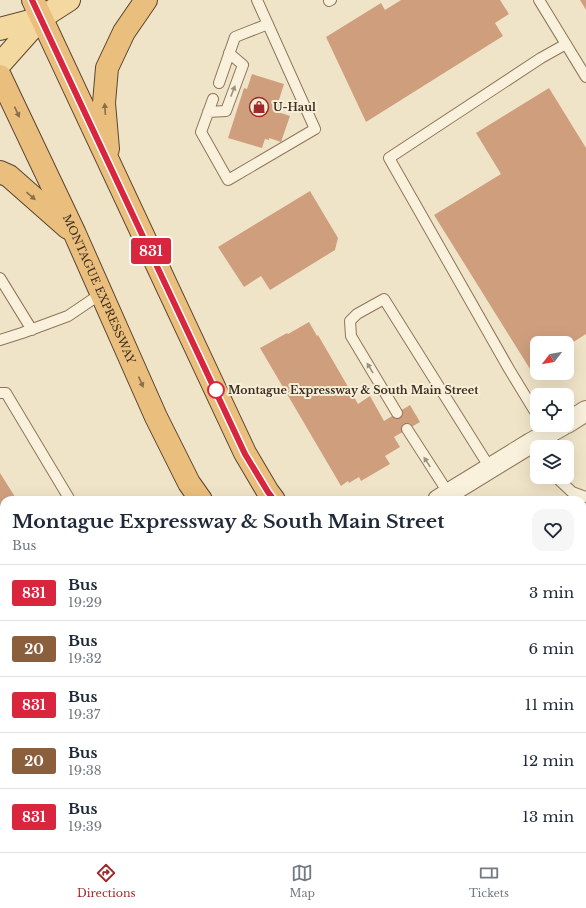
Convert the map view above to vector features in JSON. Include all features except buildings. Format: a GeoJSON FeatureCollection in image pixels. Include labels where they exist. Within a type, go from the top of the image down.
{"type":"FeatureCollection","features":[{"type":"Feature","properties":{"kind":"highway"},"geometry":{"type":"LineString","coordinates":[[109,162],[104,103],[107,68],[124,32],[146,0]]}},
{"type":"Feature","properties":{"kind":"highway"},"geometry":{"type":"LineString","coordinates":[[37,9],[245,454],[271,496]]}},
{"type":"Feature","properties":{"kind":"highway","name":"MONTAGUE EXPRESSWAY"},"geometry":{"type":"LineString","coordinates":[[0,76],[75,234],[156,417],[193,494]]}},
{"type":"Feature","properties":{"kind":"highway"},"geometry":{"type":"LineString","coordinates":[[0,172],[9,176],[75,234]]}},
{"type":"Feature","properties":{"kind":"main road"},"geometry":{"type":"LineString","coordinates":[[0,29],[37,9],[69,0]]}},
{"type":"Feature","properties":{"kind":"main road"},"geometry":{"type":"LineString","coordinates":[[0,64],[37,9]]}},
{"type":"Feature","properties":{"kind":"street"},"geometry":{"type":"LineString","coordinates":[[574,419],[586,411]]}},
{"type":"Feature","properties":{"kind":"street"},"geometry":{"type":"LineString","coordinates":[[541,440],[548,432]]}},
{"type":"Feature","properties":{"kind":"street"},"geometry":{"type":"LineString","coordinates":[[445,496],[490,468],[530,449]]}},
{"type":"Feature","properties":{"kind":"lane"},"geometry":{"type":"LineString","coordinates":[[213,99],[201,132],[228,180],[315,129],[257,0]]}},
{"type":"Feature","properties":{"kind":"lane"},"geometry":{"type":"LineString","coordinates":[[539,0],[586,77]]}},
{"type":"Feature","properties":{"kind":"lane"},"geometry":{"type":"LineString","coordinates":[[219,82],[235,37],[268,24]]}},
{"type":"Feature","properties":{"kind":"lane"},"geometry":{"type":"LineString","coordinates":[[530,404],[389,158],[542,58],[566,44]]}},
{"type":"Feature","properties":{"kind":"lane"},"geometry":{"type":"LineString","coordinates":[[208,112],[226,111],[243,65],[229,53]]}},
{"type":"Feature","properties":{"kind":"lane"},"geometry":{"type":"LineString","coordinates":[[2,285],[32,330]]}},
{"type":"Feature","properties":{"kind":"lane"},"geometry":{"type":"LineString","coordinates":[[0,340],[32,330],[68,316],[102,293]]}},
{"type":"Feature","properties":{"kind":"lane"},"geometry":{"type":"LineString","coordinates":[[397,413],[351,336],[350,320],[357,314],[384,299],[490,468]]}},
{"type":"Feature","properties":{"kind":"lane"},"geometry":{"type":"LineString","coordinates":[[0,393],[6,393],[68,496]]}},
{"type":"Feature","properties":{"kind":"lane"},"geometry":{"type":"LineString","coordinates":[[407,429],[442,496]]}},
{"type":"Feature","properties":{"kind":"lane"},"geometry":{"type":"LineString","coordinates":[[563,484],[572,492],[583,496]]}},
{"type":"Feature","properties":{"kind":"bus line","name":"831"},"geometry":{"type":"LineString","coordinates":[[32,0],[245,454],[271,496]]}},
{"type":"Feature","properties":{"kind":"place","name":"U-Haul"},"geometry":{"type":"Point","coordinates":[259,107]}},
{"type":"Feature","properties":{"kind":"place","name":"Montague Expressway & South Main Street"},"geometry":{"type":"Point","coordinates":[216,390]}}]}
